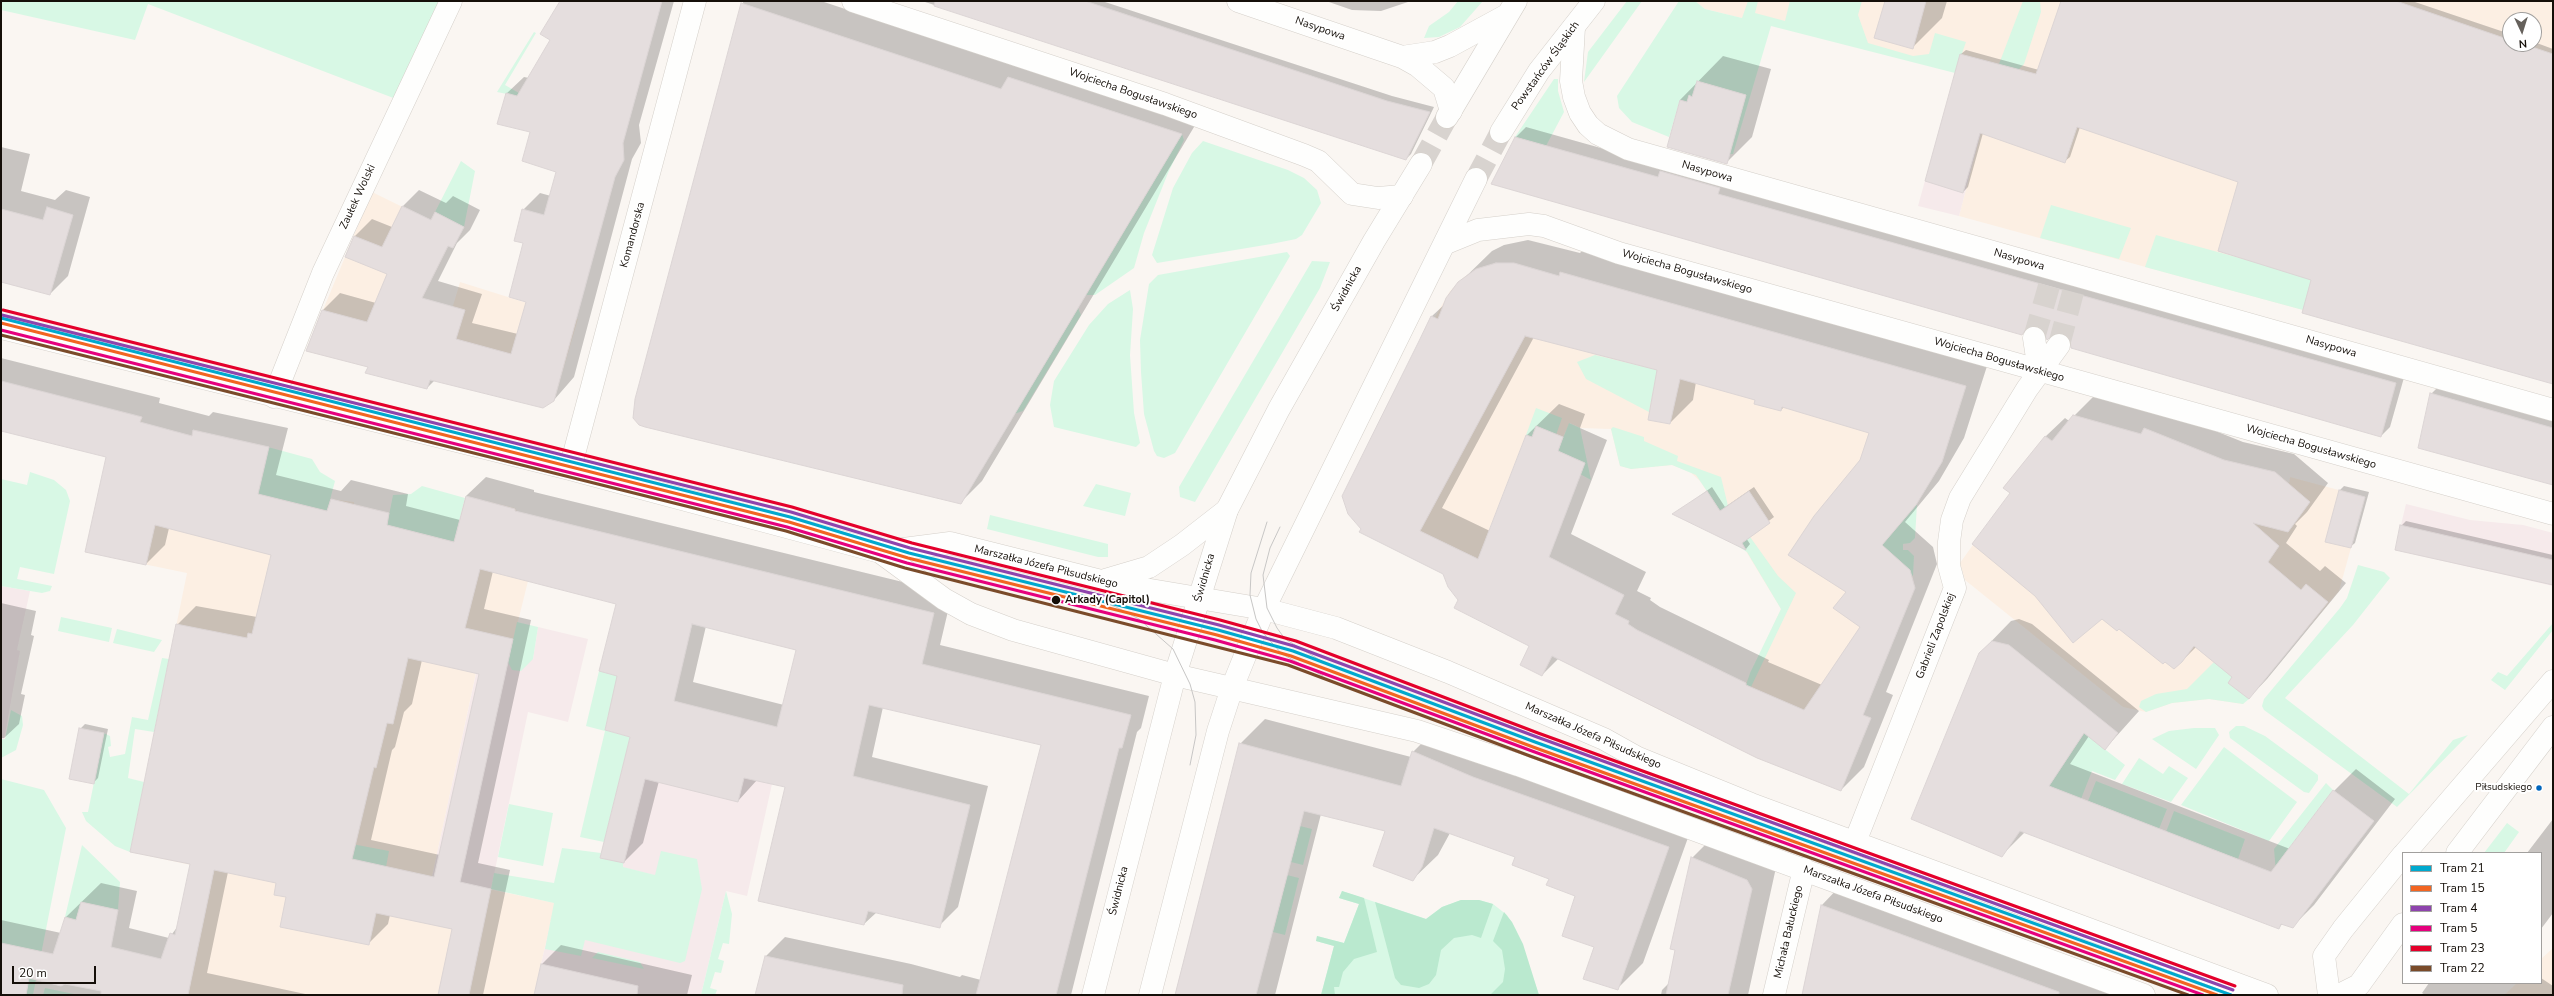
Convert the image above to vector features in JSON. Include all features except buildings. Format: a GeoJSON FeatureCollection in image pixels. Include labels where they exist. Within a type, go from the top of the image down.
{"type":"FeatureCollection","features":[{"type":"Feature","properties":{"kind":"street","name":"Zaułek Wolski"},"geometry":{"type":"LineString","coordinates":[[274,397],[323,273],[451,1]]}},
{"type":"Feature","properties":{"kind":"street","name":"Komandorska"},"geometry":{"type":"LineString","coordinates":[[570,469],[695,1]]}},
{"type":"Feature","properties":{"kind":"street","name":"Wojciecha Bogusławskiego"},"geometry":{"type":"LineString","coordinates":[[853,1],[1165,104],[1304,155],[1318,161],[1343,187],[1361,197],[1402,196]]}},
{"type":"Feature","properties":{"kind":"street","name":"Nasypowa"},"geometry":{"type":"LineString","coordinates":[[1238,1],[1402,56],[1418,66],[1444,88],[1449,114],[1512,8]]}},
{"type":"Feature","properties":{"kind":"street","name":"Powstańców Śląskich"},"geometry":{"type":"LineString","coordinates":[[1501,132],[1520,99],[1594,1]]}},
{"type":"Feature","properties":{"kind":"street","name":"Nasypowa"},"geometry":{"type":"LineString","coordinates":[[1402,56],[1429,53],[1450,46],[1512,8]]}},
{"type":"Feature","properties":{"kind":"street","name":"Nasypowa"},"geometry":{"type":"LineString","coordinates":[[1574,27],[1571,54],[1574,97],[1588,125],[1613,142],[1640,153],[2075,285],[2553,410]]}},
{"type":"Feature","properties":{"kind":"street"},"geometry":{"type":"LineString","coordinates":[[1402,196],[1421,164]]}},
{"type":"Feature","properties":{"kind":"street"},"geometry":{"type":"LineString","coordinates":[[1150,995],[1218,731],[1232,688],[1264,609],[1476,180]]}},
{"type":"Feature","properties":{"kind":"street","name":"Świdnicka"},"geometry":{"type":"LineString","coordinates":[[1093,995],[1175,675],[1227,510],[1279,409],[1374,241],[1402,196]]}},
{"type":"Feature","properties":{"kind":"street","name":"Wojciecha Bogusławskiego"},"geometry":{"type":"LineString","coordinates":[[1446,243],[1478,230],[1529,224],[1544,226],[1619,253],[2553,514]]}},
{"type":"Feature","properties":{"kind":"street","name":"Marszałka Józefa Piłsudskiego"},"geometry":{"type":"LineString","coordinates":[[1,328],[274,397],[570,469],[880,552],[937,594],[971,614],[1013,630],[1175,675],[1417,731],[1518,765],[2144,995]]}},
{"type":"Feature","properties":{"kind":"street"},"geometry":{"type":"LineString","coordinates":[[2034,338],[2039,371]]}},
{"type":"Feature","properties":{"kind":"street","name":"Gabrieli Zapolskiej"},"geometry":{"type":"LineString","coordinates":[[1855,842],[1954,588],[1949,566],[1949,542],[1952,520],[1960,498],[2039,371],[2058,345]]}},
{"type":"Feature","properties":{"kind":"street"},"geometry":{"type":"LineString","coordinates":[[1100,581],[1149,567],[1182,546],[1227,510]]}},
{"type":"Feature","properties":{"kind":"street","name":"Marszałka Józefa Piłsudskiego"},"geometry":{"type":"LineString","coordinates":[[880,552],[950,542],[1100,581],[1264,609],[1336,628],[1373,642],[1604,739],[1638,758],[1757,806],[2267,995]]}},
{"type":"Feature","properties":{"kind":"street"},"geometry":{"type":"LineString","coordinates":[[2406,852],[2553,681]]}},
{"type":"Feature","properties":{"kind":"street"},"geometry":{"type":"LineString","coordinates":[[2458,852],[2553,727]]}},
{"type":"Feature","properties":{"kind":"street"},"geometry":{"type":"LineString","coordinates":[[2329,995],[2324,956],[2402,856]]}},
{"type":"Feature","properties":{"kind":"street","name":"Michała Bałuckiego"},"geometry":{"type":"LineString","coordinates":[[1774,995],[1804,869]]}},
{"type":"Feature","properties":{"kind":"street"},"geometry":{"type":"LineString","coordinates":[[2339,995],[2359,985],[2402,925]]}},
{"type":"Feature","properties":{"kind":"shaded area"},"geometry":{"type":"Polygon","coordinates":[[[1695,1],[2553,1],[2553,239],[2303,310],[1959,216],[1994,81],[1705,9],[1695,1]]]}},
{"type":"Feature","properties":{"kind":"shaded area"},"geometry":{"type":"Polygon","coordinates":[[[1960,54],[1999,64],[1959,216],[1918,206],[1960,54]]]}},
{"type":"Feature","properties":{"kind":"shaded area"},"geometry":{"type":"Polygon","coordinates":[[[372,192],[427,219],[368,367],[306,351],[372,192]]]}},
{"type":"Feature","properties":{"kind":"shaded area"},"geometry":{"type":"Polygon","coordinates":[[[1496,263],[1514,263],[1558,276],[1560,272],[1966,386],[1942,462],[1916,505],[1882,545],[1911,571],[1915,588],[1863,715],[1871,718],[1841,791],[1757,758],[1689,724],[1690,721],[1671,711],[1669,715],[1610,685],[1637,630],[1746,683],[1781,609],[1733,530],[1700,481],[1690,472],[1672,465],[1631,469],[1620,466],[1611,429],[1580,428],[1570,423],[1563,437],[1536,426],[1532,437],[1526,435],[1478,559],[1350,498],[1431,316],[1435,317],[1450,291],[1463,278],[1476,269],[1496,263]]]}},
{"type":"Feature","properties":{"kind":"shaded area"},"geometry":{"type":"Polygon","coordinates":[[[460,282],[578,319],[554,401],[545,407],[444,336],[460,282]]]}},
{"type":"Feature","properties":{"kind":"shaded area"},"geometry":{"type":"Polygon","coordinates":[[[118,411],[142,417],[141,423],[192,436],[193,430],[268,447],[327,511],[331,499],[354,502],[354,504],[389,513],[388,525],[454,542],[465,498],[468,497],[515,508],[517,511],[501,574],[528,581],[508,662],[476,673],[432,877],[555,903],[534,995],[188,995],[214,870],[130,852],[187,573],[85,552],[118,411]]]}},
{"type":"Feature","properties":{"kind":"shaded area"},"geometry":{"type":"Polygon","coordinates":[[[2073,415],[2141,434],[2144,428],[2224,460],[2275,472],[2289,483],[2290,477],[2365,497],[2339,591],[2243,704],[2209,699],[2172,703],[2146,712],[2123,707],[1965,580],[1960,563],[2010,493],[2003,488],[2045,436],[2052,441],[2073,415]]]}},
{"type":"Feature","properties":{"kind":"shaded area"},"geometry":{"type":"Polygon","coordinates":[[[2406,504],[2470,520],[2523,525],[2553,533],[2553,586],[2395,550],[2406,504]]]}},
{"type":"Feature","properties":{"kind":"shaded area"},"geometry":{"type":"Polygon","coordinates":[[[1,586],[30,591],[17,650],[20,651],[4,740],[1,739],[1,586]]]}},
{"type":"Feature","properties":{"kind":"shaded area"},"geometry":{"type":"Polygon","coordinates":[[[538,627],[588,639],[568,722],[528,712],[491,889],[432,877],[476,674],[471,672],[475,656],[533,659],[538,627]]]}},
{"type":"Feature","properties":{"kind":"shaded area"},"geometry":{"type":"Polygon","coordinates":[[[627,748],[772,784],[747,896],[726,891],[701,995],[534,995],[555,903],[599,863],[627,748]]]}},
{"type":"Feature","properties":{"kind":"shaded area"},"geometry":{"type":"Polygon","coordinates":[[[2553,948],[2553,995],[2504,995],[2516,984],[2542,984],[2542,958],[2553,948]]]}},
{"type":"Feature","properties":{"kind":"green space"},"geometry":{"type":"Polygon","coordinates":[[[1,1],[442,1],[396,99],[148,4],[135,40],[1,10],[1,1]]]}},
{"type":"Feature","properties":{"kind":"green space"},"geometry":{"type":"Polygon","coordinates":[[[1458,1],[1483,1],[1460,27],[1439,37],[1424,38],[1429,26],[1449,12],[1458,1]]]}},
{"type":"Feature","properties":{"kind":"green space"},"geometry":{"type":"Polygon","coordinates":[[[1627,1],[1642,1],[1584,82],[1588,52],[1627,1]]]}},
{"type":"Feature","properties":{"kind":"green space"},"geometry":{"type":"Polygon","coordinates":[[[1679,1],[1695,1],[1705,9],[1742,18],[1748,1],[1758,1],[1755,13],[1785,21],[1790,1],[1862,1],[1858,15],[1868,43],[1913,56],[1929,54],[1935,33],[1966,42],[1955,73],[1771,26],[1733,154],[1729,154],[1746,95],[1697,81],[1692,97],[1689,96],[1687,102],[1680,100],[1669,137],[1632,122],[1619,108],[1617,96],[1679,1]]]}},
{"type":"Feature","properties":{"kind":"green space"},"geometry":{"type":"Polygon","coordinates":[[[2023,1],[2040,1],[2041,12],[2024,64],[2013,75],[1999,64],[2023,1]]]}},
{"type":"Feature","properties":{"kind":"green space"},"geometry":{"type":"Polygon","coordinates":[[[534,32],[536,33],[505,85],[519,93],[517,96],[497,92],[534,32]]]}},
{"type":"Feature","properties":{"kind":"green space"},"geometry":{"type":"Polygon","coordinates":[[[1554,79],[1558,79],[1558,91],[1564,112],[1546,146],[1515,137],[1554,79]]]}},
{"type":"Feature","properties":{"kind":"green space"},"geometry":{"type":"Polygon","coordinates":[[[1182,134],[1184,140],[1168,173],[1144,233],[1134,268],[1095,295],[1085,295],[1182,134]]]}},
{"type":"Feature","properties":{"kind":"green space"},"geometry":{"type":"Polygon","coordinates":[[[1203,141],[1288,170],[1304,178],[1317,190],[1321,203],[1302,235],[1296,239],[1271,244],[1157,263],[1152,255],[1173,188],[1192,153],[1203,141]]]}},
{"type":"Feature","properties":{"kind":"green space"},"geometry":{"type":"Polygon","coordinates":[[[461,161],[475,171],[464,227],[435,212],[461,161]]]}},
{"type":"Feature","properties":{"kind":"green space"},"geometry":{"type":"Polygon","coordinates":[[[2051,205],[2131,228],[2119,259],[2040,238],[2051,205]]]}},
{"type":"Feature","properties":{"kind":"green space"},"geometry":{"type":"Polygon","coordinates":[[[2156,235],[2312,278],[2303,310],[2145,267],[2156,235]]]}},
{"type":"Feature","properties":{"kind":"green space"},"geometry":{"type":"Polygon","coordinates":[[[1287,252],[1290,256],[1175,453],[1164,458],[1157,456],[1154,451],[1144,414],[1141,372],[1140,340],[1149,284],[1158,275],[1287,252]]]}},
{"type":"Feature","properties":{"kind":"green space"},"geometry":{"type":"Polygon","coordinates":[[[1312,261],[1330,262],[1320,288],[1195,502],[1180,497],[1179,487],[1312,261]]]}},
{"type":"Feature","properties":{"kind":"green space"},"geometry":{"type":"Polygon","coordinates":[[[1130,290],[1133,309],[1130,355],[1134,413],[1140,443],[1136,447],[1054,427],[1050,405],[1054,381],[1089,325],[1108,304],[1130,290]]]}},
{"type":"Feature","properties":{"kind":"green space"},"geometry":{"type":"Polygon","coordinates":[[[1078,308],[1081,315],[1023,411],[1014,414],[1078,308]]]}},
{"type":"Feature","properties":{"kind":"green space"},"geometry":{"type":"Polygon","coordinates":[[[1595,355],[1657,370],[1649,412],[1586,379],[1577,362],[1595,355]]]}},
{"type":"Feature","properties":{"kind":"green space"},"geometry":{"type":"Polygon","coordinates":[[[1536,408],[1562,418],[1556,435],[1536,426],[1532,437],[1526,435],[1536,408]]]}},
{"type":"Feature","properties":{"kind":"green space"},"geometry":{"type":"Polygon","coordinates":[[[1569,423],[1580,428],[1591,480],[1580,474],[1584,463],[1558,451],[1569,423]]]}},
{"type":"Feature","properties":{"kind":"green space"},"geometry":{"type":"Polygon","coordinates":[[[1613,427],[1644,437],[1644,441],[1678,456],[1677,461],[1721,477],[1728,506],[1778,576],[1796,593],[1751,687],[1746,685],[1750,673],[1781,609],[1747,552],[1731,542],[1733,530],[1696,475],[1672,465],[1631,469],[1620,466],[1611,429],[1613,427]]]}},
{"type":"Feature","properties":{"kind":"green space"},"geometry":{"type":"Polygon","coordinates":[[[268,447],[312,459],[320,472],[335,481],[327,511],[258,494],[268,447]]]}},
{"type":"Feature","properties":{"kind":"green space"},"geometry":{"type":"Polygon","coordinates":[[[30,472],[54,480],[66,490],[70,501],[54,574],[20,567],[17,579],[52,586],[50,591],[42,593],[1,586],[1,479],[27,485],[30,472]]]}},
{"type":"Feature","properties":{"kind":"green space"},"geometry":{"type":"Polygon","coordinates":[[[1096,484],[1131,493],[1125,516],[1083,506],[1096,484]]]}},
{"type":"Feature","properties":{"kind":"green space"},"geometry":{"type":"Polygon","coordinates":[[[422,486],[465,498],[454,542],[387,525],[393,495],[411,494],[422,486]]]}},
{"type":"Feature","properties":{"kind":"green space"},"geometry":{"type":"Polygon","coordinates":[[[1917,504],[1915,538],[1910,543],[1903,544],[1903,550],[1908,550],[1914,556],[1913,576],[1882,545],[1917,504]]]}},
{"type":"Feature","properties":{"kind":"green space"},"geometry":{"type":"Polygon","coordinates":[[[990,515],[1108,544],[1108,557],[1098,557],[987,529],[990,515]]]}},
{"type":"Feature","properties":{"kind":"green space"},"geometry":{"type":"Polygon","coordinates":[[[2358,565],[2384,572],[2390,578],[2353,625],[2285,698],[2409,794],[2453,740],[2468,735],[2397,807],[2264,710],[2262,706],[2264,699],[2347,598],[2358,565]]]}},
{"type":"Feature","properties":{"kind":"green space"},"geometry":{"type":"Polygon","coordinates":[[[61,617],[112,628],[109,642],[58,631],[61,617]]]}},
{"type":"Feature","properties":{"kind":"green space"},"geometry":{"type":"Polygon","coordinates":[[[517,622],[538,627],[533,659],[521,671],[512,670],[508,662],[517,622]]]}},
{"type":"Feature","properties":{"kind":"green space"},"geometry":{"type":"Polygon","coordinates":[[[2553,623],[2553,630],[2505,690],[2491,680],[2498,672],[2507,676],[2553,623]]]}},
{"type":"Feature","properties":{"kind":"green space"},"geometry":{"type":"Polygon","coordinates":[[[117,629],[162,640],[154,652],[113,643],[117,629]]]}},
{"type":"Feature","properties":{"kind":"green space"},"geometry":{"type":"Polygon","coordinates":[[[162,658],[169,659],[154,732],[135,729],[128,778],[144,782],[130,852],[115,846],[86,821],[82,812],[88,812],[104,733],[110,736],[111,746],[108,747],[110,757],[125,754],[132,717],[148,720],[162,658]]]}},
{"type":"Feature","properties":{"kind":"green space"},"geometry":{"type":"Polygon","coordinates":[[[2214,662],[2232,677],[2228,683],[2249,699],[2243,704],[2209,699],[2172,703],[2146,712],[2139,707],[2141,701],[2156,694],[2187,689],[2214,662]]]}},
{"type":"Feature","properties":{"kind":"green space"},"geometry":{"type":"Polygon","coordinates":[[[599,671],[643,682],[608,716],[605,730],[630,737],[604,842],[580,837],[605,731],[586,726],[599,671]]]}},
{"type":"Feature","properties":{"kind":"green space"},"geometry":{"type":"Polygon","coordinates":[[[11,710],[22,716],[23,725],[16,750],[1,758],[1,739],[5,739],[11,710]]]}},
{"type":"Feature","properties":{"kind":"green space"},"geometry":{"type":"Polygon","coordinates":[[[2236,726],[2244,726],[2265,736],[2318,775],[2318,780],[2309,793],[2304,792],[2230,738],[2229,732],[2236,726]]]}},
{"type":"Feature","properties":{"kind":"green space"},"geometry":{"type":"Polygon","coordinates":[[[2194,728],[2215,728],[2219,735],[2196,769],[2152,739],[2169,731],[2194,728]]]}},
{"type":"Feature","properties":{"kind":"green space"},"geometry":{"type":"Polygon","coordinates":[[[2084,733],[2125,765],[2115,780],[2092,771],[2081,799],[2049,786],[2084,733]]]}},
{"type":"Feature","properties":{"kind":"green space"},"geometry":{"type":"Polygon","coordinates":[[[2224,747],[2297,802],[2269,841],[2181,805],[2224,747]]]}},
{"type":"Feature","properties":{"kind":"green space"},"geometry":{"type":"Polygon","coordinates":[[[2139,758],[2163,774],[2169,766],[2188,778],[2171,802],[2122,784],[2139,758]]]}},
{"type":"Feature","properties":{"kind":"green space"},"geometry":{"type":"Polygon","coordinates":[[[1,779],[44,790],[66,828],[33,995],[26,995],[28,986],[20,984],[1,943],[1,779]]]}},
{"type":"Feature","properties":{"kind":"green space"},"geometry":{"type":"Polygon","coordinates":[[[2096,781],[2167,809],[2159,829],[2088,801],[2096,781]]]}},
{"type":"Feature","properties":{"kind":"green space"},"geometry":{"type":"Polygon","coordinates":[[[2326,783],[2333,790],[2280,860],[2276,873],[2274,849],[2326,783]]]}},
{"type":"Feature","properties":{"kind":"green space"},"geometry":{"type":"Polygon","coordinates":[[[509,804],[553,813],[543,866],[498,857],[509,804]]]}},
{"type":"Feature","properties":{"kind":"green space"},"geometry":{"type":"Polygon","coordinates":[[[2174,811],[2245,839],[2238,859],[2166,832],[2174,811]]]}},
{"type":"Feature","properties":{"kind":"green space"},"geometry":{"type":"Polygon","coordinates":[[[2507,823],[2519,832],[2505,852],[2485,852],[2507,823]]]}},
{"type":"Feature","properties":{"kind":"green space"},"geometry":{"type":"Polygon","coordinates":[[[1300,826],[1312,829],[1303,865],[1291,862],[1300,826]]]}},
{"type":"Feature","properties":{"kind":"green space"},"geometry":{"type":"Polygon","coordinates":[[[352,844],[389,851],[386,867],[350,859],[352,844]]]}},
{"type":"Feature","properties":{"kind":"green space"},"geometry":{"type":"Polygon","coordinates":[[[82,845],[120,882],[118,910],[81,902],[76,920],[65,917],[82,845]]]}},
{"type":"Feature","properties":{"kind":"green space"},"geometry":{"type":"Polygon","coordinates":[[[562,848],[601,853],[600,858],[623,863],[623,867],[655,875],[661,851],[697,859],[702,889],[685,961],[680,963],[585,940],[581,956],[545,949],[554,903],[491,889],[494,873],[554,883],[562,848]]]}},
{"type":"Feature","properties":{"kind":"green space"},"geometry":{"type":"Polygon","coordinates":[[[1287,875],[1299,878],[1285,935],[1273,932],[1287,875]]]}},
{"type":"Feature","properties":{"kind":"green space"},"geometry":{"type":"Polygon","coordinates":[[[726,891],[732,914],[729,944],[723,943],[718,959],[724,961],[721,973],[715,972],[710,988],[717,990],[715,995],[701,995],[726,891]]]}},
{"type":"Feature","properties":{"kind":"green space"},"geometry":{"type":"Polygon","coordinates":[[[1342,891],[1426,919],[1442,907],[1461,900],[1479,900],[1493,904],[1507,915],[1516,930],[1539,995],[1321,995],[1334,946],[1316,941],[1317,936],[1344,943],[1359,904],[1339,898],[1342,891]]]}},
{"type":"Feature","properties":{"kind":"green space"},"geometry":{"type":"Polygon","coordinates":[[[1342,891],[1364,898],[1377,952],[1354,959],[1343,972],[1339,987],[1334,987],[1335,995],[1321,995],[1334,946],[1316,941],[1317,936],[1344,943],[1359,904],[1339,898],[1342,891]]]}},
{"type":"Feature","properties":{"kind":"green space"},"geometry":{"type":"Polygon","coordinates":[[[1461,900],[1479,900],[1493,904],[1481,938],[1472,935],[1454,938],[1441,950],[1436,975],[1429,984],[1419,988],[1401,985],[1395,978],[1375,902],[1426,919],[1442,907],[1461,900]]]}},
{"type":"Feature","properties":{"kind":"green space"},"geometry":{"type":"Polygon","coordinates":[[[1504,912],[1512,922],[1523,944],[1539,995],[1490,995],[1503,982],[1505,969],[1502,950],[1493,941],[1504,912]]]}},
{"type":"Feature","properties":{"kind":"green space"},"geometry":{"type":"Polygon","coordinates":[[[598,952],[640,962],[644,969],[592,958],[598,952]]]}},
{"type":"Feature","properties":{"kind":"green space"},"geometry":{"type":"Polygon","coordinates":[[[45,988],[79,995],[43,995],[45,988]]]}},
{"type":"Feature","properties":{"kind":"tunnel"},"geometry":{"type":"LineString","coordinates":[[1421,164],[1447,117]]}},
{"type":"Feature","properties":{"kind":"tunnel"},"geometry":{"type":"LineString","coordinates":[[1476,179],[1501,132]]}},
{"type":"Feature","properties":{"kind":"tunnel"},"geometry":{"type":"LineString","coordinates":[[2034,338],[2049,286]]}},
{"type":"Feature","properties":{"kind":"tunnel"},"geometry":{"type":"LineString","coordinates":[[2059,345],[2073,292]]}},
{"type":"Feature","properties":{"kind":"tram line","name":"23"},"geometry":{"type":"LineString","coordinates":[[3,310],[792,507],[912,543],[1220,620],[1296,641],[1538,733],[2235,986]]}},
{"type":"Feature","properties":{"kind":"tram line","name":"4"},"geometry":{"type":"LineString","coordinates":[[2,315],[791,512],[910,548],[1219,625],[1294,646],[1537,737],[2233,990]]}},
{"type":"Feature","properties":{"kind":"tram line","name":"21"},"geometry":{"type":"LineString","coordinates":[[1,318],[790,517],[909,553],[1218,630],[1293,651],[1535,742],[2231,995]]}},
{"type":"Feature","properties":{"kind":"tram line","name":"15"},"geometry":{"type":"LineString","coordinates":[[1,323],[789,522],[908,558],[1217,635],[1291,656],[1533,747],[2217,995]]}},
{"type":"Feature","properties":{"kind":"tram line","name":"5"},"geometry":{"type":"LineString","coordinates":[[1,330],[787,527],[907,563],[1215,640],[1290,661],[1532,751],[2203,995]]}},
{"type":"Feature","properties":{"kind":"tram line","name":"22"},"geometry":{"type":"LineString","coordinates":[[1,335],[786,531],[905,568],[1288,665],[1530,756],[2188,995]]}},
{"type":"Feature","properties":{"kind":"tram line"},"geometry":{"type":"LineString","coordinates":[[1267,522],[1251,573],[1250,595],[1256,619],[1263,633],[1282,654],[1323,676]]}},
{"type":"Feature","properties":{"kind":"tram line"},"geometry":{"type":"LineString","coordinates":[[1280,527],[1270,548],[1263,575],[1267,608],[1277,628],[1285,639],[1328,665]]}},
{"type":"Feature","properties":{"kind":"tram line"},"geometry":{"type":"LineString","coordinates":[[1088,597],[1116,607],[1139,619],[1173,649],[1190,684],[1195,702],[1196,735],[1190,765]]}},
{"type":"Feature","properties":{"kind":"place","name":"Arkady (Capitol)"},"geometry":{"type":"Point","coordinates":[1056,600]}},
{"type":"Feature","properties":{"kind":"place","name":"Piłsudskiego"},"geometry":{"type":"Point","coordinates":[2539,788]}}]}
